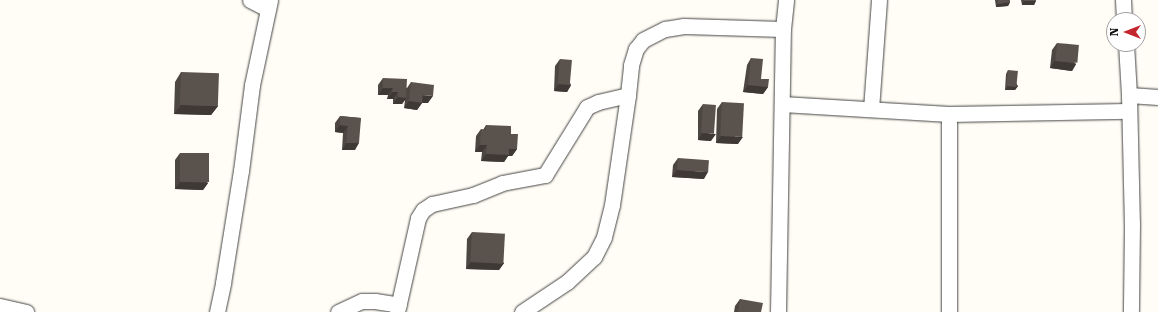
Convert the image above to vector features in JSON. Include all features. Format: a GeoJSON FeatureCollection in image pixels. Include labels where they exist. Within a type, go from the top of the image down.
{"type":"FeatureCollection","features":[{"type":"Feature","properties":{"kind":"street"},"geometry":{"type":"LineString","coordinates":[[217,312],[241,171],[252,85],[269,5],[250,0]]}},
{"type":"Feature","properties":{"kind":"street"},"geometry":{"type":"LineString","coordinates":[[778,312],[783,29],[786,0]]}},
{"type":"Feature","properties":{"kind":"street"},"geometry":{"type":"LineString","coordinates":[[871,109],[879,0]]}},
{"type":"Feature","properties":{"kind":"street"},"geometry":{"type":"LineString","coordinates":[[1123,0],[1124,12]]}},
{"type":"Feature","properties":{"kind":"street"},"geometry":{"type":"LineString","coordinates":[[522,312],[567,282],[594,257],[604,238],[612,205],[631,65],[636,49],[643,40],[665,29],[684,26],[783,29]]}},
{"type":"Feature","properties":{"kind":"street"},"geometry":{"type":"LineString","coordinates":[[1126,52],[1132,224],[1131,312]]}},
{"type":"Feature","properties":{"kind":"street"},"geometry":{"type":"LineString","coordinates":[[1129,95],[1158,97]]}},
{"type":"Feature","properties":{"kind":"street"},"geometry":{"type":"LineString","coordinates":[[338,312],[362,301],[375,301],[398,308],[418,218],[423,210],[432,204],[472,195],[502,183],[545,175],[587,108],[598,102],[628,96]]}},
{"type":"Feature","properties":{"kind":"street"},"geometry":{"type":"LineString","coordinates":[[782,104],[949,114],[1128,111]]}},
{"type":"Feature","properties":{"kind":"street"},"geometry":{"type":"LineString","coordinates":[[949,114],[949,312]]}},
{"type":"Feature","properties":{"kind":"street"},"geometry":{"type":"LineString","coordinates":[[0,306],[26,312]]}},
{"type":"Feature","properties":{"kind":"building"},"geometry":{"type":"Polygon","coordinates":[[[998,0],[1010,0],[1010,2],[998,4],[998,0]]]}},
{"type":"Feature","properties":{"kind":"building"},"geometry":{"type":"Polygon","coordinates":[[[1036,0],[1036,1],[1024,1],[1036,0]]]}},
{"type":"Feature","properties":{"kind":"building"},"geometry":{"type":"Polygon","coordinates":[[[1057,43],[1079,45],[1077,63],[1055,61],[1057,43]]]}},
{"type":"Feature","properties":{"kind":"building"},"geometry":{"type":"Polygon","coordinates":[[[751,58],[763,59],[761,79],[769,79],[768,87],[748,85],[751,58]]]}},
{"type":"Feature","properties":{"kind":"building"},"geometry":{"type":"Polygon","coordinates":[[[560,59],[572,60],[570,85],[558,84],[560,59]]]}},
{"type":"Feature","properties":{"kind":"building"},"geometry":{"type":"Polygon","coordinates":[[[1008,70],[1018,71],[1016,87],[1006,86],[1008,70]]]}},
{"type":"Feature","properties":{"kind":"building"},"geometry":{"type":"Polygon","coordinates":[[[181,72],[219,73],[218,106],[180,105],[181,72]]]}},
{"type":"Feature","properties":{"kind":"building"},"geometry":{"type":"Polygon","coordinates":[[[383,78],[407,79],[406,98],[398,97],[398,92],[392,92],[393,88],[383,88],[383,78]]]}},
{"type":"Feature","properties":{"kind":"building"},"geometry":{"type":"Polygon","coordinates":[[[411,82],[434,85],[433,96],[423,95],[422,103],[409,101],[411,82]]]}},
{"type":"Feature","properties":{"kind":"building"},"geometry":{"type":"Polygon","coordinates":[[[722,102],[744,103],[742,137],[720,136],[722,102]]]}},
{"type":"Feature","properties":{"kind":"building"},"geometry":{"type":"Polygon","coordinates":[[[703,104],[716,105],[714,134],[701,133],[703,104]]]}},
{"type":"Feature","properties":{"kind":"building"},"geometry":{"type":"Polygon","coordinates":[[[340,116],[361,118],[359,143],[346,143],[348,126],[340,125],[340,116]]]}},
{"type":"Feature","properties":{"kind":"building"},"geometry":{"type":"Polygon","coordinates":[[[486,125],[511,126],[511,134],[518,134],[517,149],[509,149],[509,155],[486,154],[487,145],[480,145],[481,129],[486,130],[486,125]]]}},
{"type":"Feature","properties":{"kind":"building"},"geometry":{"type":"Polygon","coordinates":[[[180,153],[209,153],[209,182],[180,182],[180,153]]]}},
{"type":"Feature","properties":{"kind":"building"},"geometry":{"type":"Polygon","coordinates":[[[678,158],[709,160],[708,172],[677,170],[678,158]]]}},
{"type":"Feature","properties":{"kind":"building"},"geometry":{"type":"Polygon","coordinates":[[[472,232],[505,234],[503,264],[470,262],[472,232]]]}},
{"type":"Feature","properties":{"kind":"building"},"geometry":{"type":"Polygon","coordinates":[[[740,299],[763,303],[761,312],[738,312],[740,299]]]}}]}
